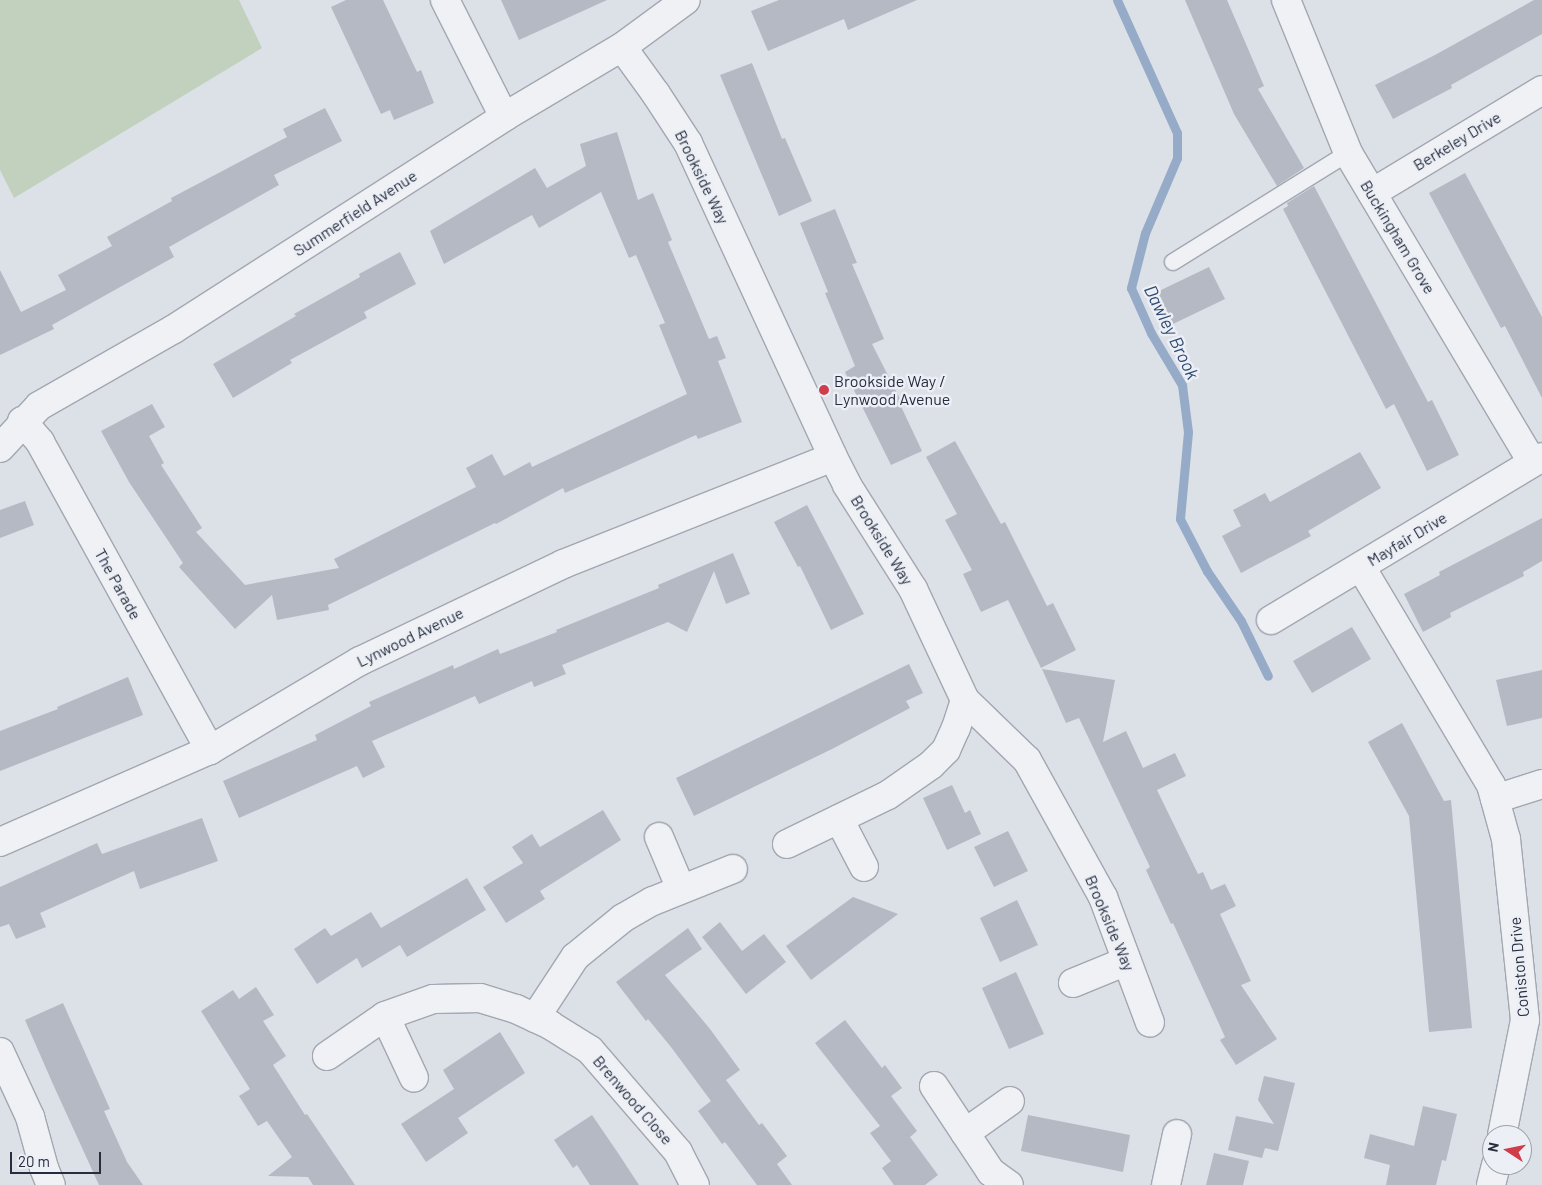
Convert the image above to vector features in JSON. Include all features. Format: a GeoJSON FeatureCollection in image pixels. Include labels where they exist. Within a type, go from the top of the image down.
{"type":"FeatureCollection","features":[{"type":"Feature","properties":{"kind":"street"},"geometry":{"type":"LineString","coordinates":[[445,0],[504,117]]}},
{"type":"Feature","properties":{"kind":"street","name":"Summerfield Avenue"},"geometry":{"type":"LineString","coordinates":[[7,436],[39,406],[174,329],[504,117],[622,48],[686,0]]}},
{"type":"Feature","properties":{"kind":"street","name":"Buckingham Grove"},"geometry":{"type":"LineString","coordinates":[[1286,0],[1348,153],[1537,460]]}},
{"type":"Feature","properties":{"kind":"street","name":"Brookside Way"},"geometry":{"type":"LineString","coordinates":[[622,48],[656,94],[688,143],[833,457],[847,485],[912,589],[965,700],[1027,760],[1103,897],[1150,1023]]}},
{"type":"Feature","properties":{"kind":"street","name":"Berkeley Drive"},"geometry":{"type":"LineString","coordinates":[[1372,193],[1542,90]]}},
{"type":"Feature","properties":{"kind":"street","name":"The Parade"},"geometry":{"type":"LineString","coordinates":[[7,436],[40,442],[210,750]]}},
{"type":"Feature","properties":{"kind":"street","name":"Lynwood Avenue"},"geometry":{"type":"LineString","coordinates":[[0,842],[210,750],[360,661],[554,568],[833,457]]}},
{"type":"Feature","properties":{"kind":"street","name":"Mayfair Drive"},"geometry":{"type":"LineString","coordinates":[[1271,620],[1537,460]]}},
{"type":"Feature","properties":{"kind":"street","name":"Coniston Drive"},"geometry":{"type":"LineString","coordinates":[[1361,567],[1491,785],[1506,840],[1525,1020],[1504,1125]]}},
{"type":"Feature","properties":{"kind":"street"},"geometry":{"type":"LineString","coordinates":[[788,844],[888,794],[931,765],[946,750],[956,728],[965,700]]}},
{"type":"Feature","properties":{"kind":"street"},"geometry":{"type":"LineString","coordinates":[[1495,800],[1542,784]]}},
{"type":"Feature","properties":{"kind":"street"},"geometry":{"type":"LineString","coordinates":[[839,819],[864,867]]}},
{"type":"Feature","properties":{"kind":"street"},"geometry":{"type":"LineString","coordinates":[[659,837],[681,889]]}},
{"type":"Feature","properties":{"kind":"street"},"geometry":{"type":"LineString","coordinates":[[535,1018],[576,957],[623,918],[653,901],[733,869]]}},
{"type":"Feature","properties":{"kind":"street"},"geometry":{"type":"LineString","coordinates":[[1073,983],[1127,961]]}},
{"type":"Feature","properties":{"kind":"street","name":"Brenwood Close"},"geometry":{"type":"LineString","coordinates":[[327,1056],[385,1016],[433,999],[480,998],[535,1018],[590,1050],[678,1152],[695,1185]]}},
{"type":"Feature","properties":{"kind":"street"},"geometry":{"type":"LineString","coordinates":[[385,1016],[414,1078]]}},
{"type":"Feature","properties":{"kind":"street"},"geometry":{"type":"LineString","coordinates":[[0,1052],[30,1117],[44,1168],[51,1185]]}},
{"type":"Feature","properties":{"kind":"street"},"geometry":{"type":"LineString","coordinates":[[934,1086],[991,1172],[1009,1185]]}},
{"type":"Feature","properties":{"kind":"street"},"geometry":{"type":"LineString","coordinates":[[965,1133],[1010,1101]]}},
{"type":"Feature","properties":{"kind":"street"},"geometry":{"type":"LineString","coordinates":[[1166,1185],[1177,1134]]}},
{"type":"Feature","properties":{"kind":"lane"},"geometry":{"type":"LineString","coordinates":[[1174,262],[1348,153]]}},
{"type":"Feature","properties":{"kind":"green space"},"geometry":{"type":"Polygon","coordinates":[[[0,0],[239,0],[262,48],[14,198],[0,170],[0,0]]]}},
{"type":"Feature","properties":{"kind":"building"},"geometry":{"type":"Polygon","coordinates":[[[346,0],[383,0],[417,72],[421,70],[434,103],[394,120],[390,110],[381,114],[331,7],[346,0]]]}},
{"type":"Feature","properties":{"kind":"building"},"geometry":{"type":"Polygon","coordinates":[[[501,0],[607,0],[519,40],[501,0]]]}},
{"type":"Feature","properties":{"kind":"building"},"geometry":{"type":"Polygon","coordinates":[[[779,0],[917,0],[848,30],[844,19],[768,51],[751,11],[779,0]]]}},
{"type":"Feature","properties":{"kind":"building"},"geometry":{"type":"Polygon","coordinates":[[[1185,0],[1227,0],[1264,86],[1258,89],[1304,168],[1277,186],[1234,114],[1185,0]]]}},
{"type":"Feature","properties":{"kind":"building"},"geometry":{"type":"Polygon","coordinates":[[[1534,0],[1542,0],[1542,34],[1451,85],[1452,88],[1393,119],[1375,85],[1435,55],[1534,0]]]}},
{"type":"Feature","properties":{"kind":"building"},"geometry":{"type":"Polygon","coordinates":[[[752,63],[782,139],[785,138],[812,201],[779,216],[720,75],[752,63]]]}},
{"type":"Feature","properties":{"kind":"building"},"geometry":{"type":"Polygon","coordinates":[[[325,108],[342,141],[274,175],[279,185],[169,247],[174,257],[52,325],[54,329],[0,355],[0,270],[21,312],[66,290],[58,275],[112,246],[107,237],[172,201],[171,198],[287,137],[283,129],[325,108]]]}},
{"type":"Feature","properties":{"kind":"building"},"geometry":{"type":"Polygon","coordinates":[[[617,132],[638,200],[653,193],[672,240],[668,242],[709,339],[717,336],[726,358],[718,361],[742,422],[698,439],[696,435],[565,493],[563,488],[496,524],[328,605],[329,610],[277,620],[272,595],[235,629],[179,567],[183,563],[129,482],[101,431],[152,404],[165,427],[149,436],[164,463],[161,465],[202,528],[196,532],[245,585],[339,568],[334,559],[476,487],[466,468],[492,454],[504,476],[530,462],[532,467],[687,394],[659,325],[665,323],[636,255],[629,258],[601,192],[539,228],[532,215],[444,264],[430,231],[535,168],[547,188],[586,166],[580,144],[617,132]]]}},
{"type":"Feature","properties":{"kind":"building"},"geometry":{"type":"Polygon","coordinates":[[[1465,173],[1542,317],[1542,398],[1505,326],[1501,328],[1429,193],[1465,173]]]}},
{"type":"Feature","properties":{"kind":"building"},"geometry":{"type":"Polygon","coordinates":[[[1314,186],[1428,402],[1432,400],[1459,455],[1427,471],[1394,404],[1386,409],[1283,209],[1288,206],[1287,203],[1314,186]]]}},
{"type":"Feature","properties":{"kind":"building"},"geometry":{"type":"Polygon","coordinates":[[[835,209],[857,263],[852,264],[884,339],[872,344],[900,399],[898,400],[922,451],[891,465],[845,372],[855,366],[825,293],[828,292],[800,223],[835,209]]]}},
{"type":"Feature","properties":{"kind":"building"},"geometry":{"type":"Polygon","coordinates":[[[400,252],[416,284],[364,312],[367,318],[290,360],[292,363],[233,398],[213,364],[296,316],[294,314],[360,277],[359,274],[400,252]]]}},
{"type":"Feature","properties":{"kind":"building"},"geometry":{"type":"Polygon","coordinates":[[[1209,267],[1225,299],[1173,324],[1157,292],[1209,267]]]}},
{"type":"Feature","properties":{"kind":"building"},"geometry":{"type":"Polygon","coordinates":[[[955,441],[1001,524],[1005,522],[1047,606],[1053,603],[1076,650],[1041,668],[1008,600],[981,612],[963,574],[972,570],[945,520],[957,514],[926,457],[955,441]]]}},
{"type":"Feature","properties":{"kind":"building"},"geometry":{"type":"Polygon","coordinates":[[[1360,452],[1381,488],[1308,531],[1311,536],[1241,573],[1222,536],[1241,526],[1233,510],[1265,493],[1270,502],[1360,452]]]}},
{"type":"Feature","properties":{"kind":"building"},"geometry":{"type":"Polygon","coordinates":[[[25,501],[34,525],[0,538],[0,510],[25,501]]]}},
{"type":"Feature","properties":{"kind":"building"},"geometry":{"type":"Polygon","coordinates":[[[807,505],[864,614],[831,630],[800,566],[798,567],[774,522],[807,505]]]}},
{"type":"Feature","properties":{"kind":"building"},"geometry":{"type":"Polygon","coordinates":[[[1542,518],[1542,561],[1523,572],[1524,576],[1450,613],[1451,617],[1423,632],[1404,594],[1440,575],[1439,572],[1542,518]]]}},
{"type":"Feature","properties":{"kind":"building"},"geometry":{"type":"Polygon","coordinates":[[[733,553],[750,594],[726,604],[714,571],[687,632],[668,622],[562,665],[566,674],[534,687],[532,681],[479,704],[475,696],[372,741],[385,767],[363,778],[357,766],[239,818],[223,781],[317,740],[315,735],[371,706],[369,702],[453,665],[454,669],[498,649],[500,654],[557,632],[556,630],[659,588],[658,585],[733,553]]]}},
{"type":"Feature","properties":{"kind":"building"},"geometry":{"type":"Polygon","coordinates":[[[1352,627],[1371,659],[1312,693],[1293,661],[1352,627]]]}},
{"type":"Feature","properties":{"kind":"building"},"geometry":{"type":"Polygon","coordinates":[[[909,664],[923,693],[906,701],[910,708],[832,749],[694,816],[676,778],[909,664]]]}},
{"type":"Feature","properties":{"kind":"building"},"geometry":{"type":"Polygon","coordinates":[[[1042,669],[1115,680],[1103,742],[1126,731],[1143,768],[1175,753],[1186,776],[1157,790],[1198,874],[1203,872],[1211,890],[1225,884],[1236,906],[1220,914],[1251,981],[1241,985],[1277,1039],[1236,1065],[1220,1040],[1225,1037],[1173,923],[1171,924],[1146,870],[1150,867],[1079,718],[1066,723],[1042,669]]]}},
{"type":"Feature","properties":{"kind":"building"},"geometry":{"type":"Polygon","coordinates":[[[1542,670],[1542,718],[1507,726],[1496,680],[1542,670]]]}},
{"type":"Feature","properties":{"kind":"building"},"geometry":{"type":"Polygon","coordinates":[[[128,677],[143,715],[0,771],[0,731],[58,709],[57,707],[128,677]]]}},
{"type":"Feature","properties":{"kind":"building"},"geometry":{"type":"Polygon","coordinates":[[[1402,723],[1444,801],[1451,800],[1472,1028],[1429,1032],[1409,816],[1368,742],[1402,723]]]}},
{"type":"Feature","properties":{"kind":"building"},"geometry":{"type":"Polygon","coordinates":[[[952,785],[965,813],[970,810],[981,834],[947,850],[923,798],[952,785]]]}},
{"type":"Feature","properties":{"kind":"building"},"geometry":{"type":"Polygon","coordinates":[[[603,810],[621,840],[540,891],[545,899],[506,923],[483,887],[523,863],[512,847],[532,834],[540,847],[603,810]]]}},
{"type":"Feature","properties":{"kind":"building"},"geometry":{"type":"Polygon","coordinates":[[[202,818],[218,861],[140,889],[134,871],[40,913],[46,927],[16,939],[9,924],[0,927],[0,887],[97,843],[102,854],[202,818]]]}},
{"type":"Feature","properties":{"kind":"building"},"geometry":{"type":"Polygon","coordinates":[[[1008,831],[1028,871],[994,887],[974,847],[1008,831]]]}},
{"type":"Feature","properties":{"kind":"building"},"geometry":{"type":"Polygon","coordinates":[[[467,878],[486,910],[407,957],[400,945],[362,968],[357,958],[317,984],[294,949],[325,928],[331,936],[371,912],[381,928],[467,878]]]}},
{"type":"Feature","properties":{"kind":"building"},"geometry":{"type":"Polygon","coordinates":[[[853,897],[898,914],[811,980],[786,946],[853,897]]]}},
{"type":"Feature","properties":{"kind":"building"},"geometry":{"type":"Polygon","coordinates":[[[1017,900],[1038,945],[1000,962],[980,918],[1017,900]]]}},
{"type":"Feature","properties":{"kind":"building"},"geometry":{"type":"Polygon","coordinates":[[[720,922],[742,951],[764,934],[786,962],[746,994],[702,937],[720,922]]]}},
{"type":"Feature","properties":{"kind":"building"},"geometry":{"type":"Polygon","coordinates":[[[688,928],[702,949],[665,975],[710,1029],[740,1070],[726,1080],[759,1125],[762,1123],[787,1156],[777,1164],[792,1185],[757,1185],[725,1142],[722,1144],[698,1111],[711,1101],[671,1047],[648,1019],[646,1021],[616,982],[688,928]]]}},
{"type":"Feature","properties":{"kind":"building"},"geometry":{"type":"Polygon","coordinates":[[[1016,972],[1044,1034],[1009,1049],[982,988],[1016,972]]]}},
{"type":"Feature","properties":{"kind":"building"},"geometry":{"type":"Polygon","coordinates":[[[256,987],[274,1015],[263,1021],[286,1056],[273,1065],[305,1115],[307,1114],[355,1185],[313,1185],[308,1177],[268,1176],[292,1157],[267,1121],[258,1126],[239,1096],[250,1089],[201,1011],[233,990],[239,999],[256,987]]]}},
{"type":"Feature","properties":{"kind":"building"},"geometry":{"type":"Polygon","coordinates":[[[63,1003],[110,1109],[104,1111],[127,1162],[143,1185],[99,1185],[52,1082],[25,1020],[63,1003]]]}},
{"type":"Feature","properties":{"kind":"building"},"geometry":{"type":"Polygon","coordinates":[[[845,1020],[882,1068],[885,1065],[902,1088],[891,1096],[917,1131],[910,1137],[938,1175],[925,1185],[894,1185],[882,1168],[891,1161],[870,1133],[880,1126],[815,1043],[845,1020]]]}},
{"type":"Feature","properties":{"kind":"building"},"geometry":{"type":"Polygon","coordinates":[[[500,1032],[525,1073],[458,1118],[468,1133],[426,1162],[401,1124],[454,1089],[443,1070],[500,1032]]]}},
{"type":"Feature","properties":{"kind":"building"},"geometry":{"type":"Polygon","coordinates":[[[1264,1076],[1295,1083],[1278,1151],[1265,1148],[1262,1158],[1228,1150],[1236,1116],[1274,1124],[1258,1100],[1264,1076]]]}},
{"type":"Feature","properties":{"kind":"building"},"geometry":{"type":"Polygon","coordinates":[[[1423,1106],[1457,1114],[1446,1161],[1442,1160],[1436,1185],[1386,1185],[1390,1165],[1364,1158],[1370,1134],[1414,1146],[1423,1106]]]}},
{"type":"Feature","properties":{"kind":"building"},"geometry":{"type":"Polygon","coordinates":[[[592,1115],[639,1185],[590,1185],[577,1165],[573,1168],[554,1140],[592,1115]]]}},
{"type":"Feature","properties":{"kind":"building"},"geometry":{"type":"Polygon","coordinates":[[[1028,1115],[1130,1135],[1123,1172],[1021,1151],[1028,1115]]]}},
{"type":"Feature","properties":{"kind":"building"},"geometry":{"type":"Polygon","coordinates":[[[1214,1153],[1249,1161],[1243,1185],[1206,1185],[1214,1153]]]}},
{"type":"Feature","properties":{"kind":"waterway","name":"Dawley Brook"},"geometry":{"type":"LineString","coordinates":[[1117,0],[1177,133],[1177,158],[1145,233],[1131,288],[1151,333],[1182,385],[1188,432],[1180,519],[1207,571],[1241,621],[1268,676]]}},
{"type":"Feature","properties":{"kind":"place","name":"Brookside Way / Lynwood Avenue"},"geometry":{"type":"Point","coordinates":[824,390]}}]}
